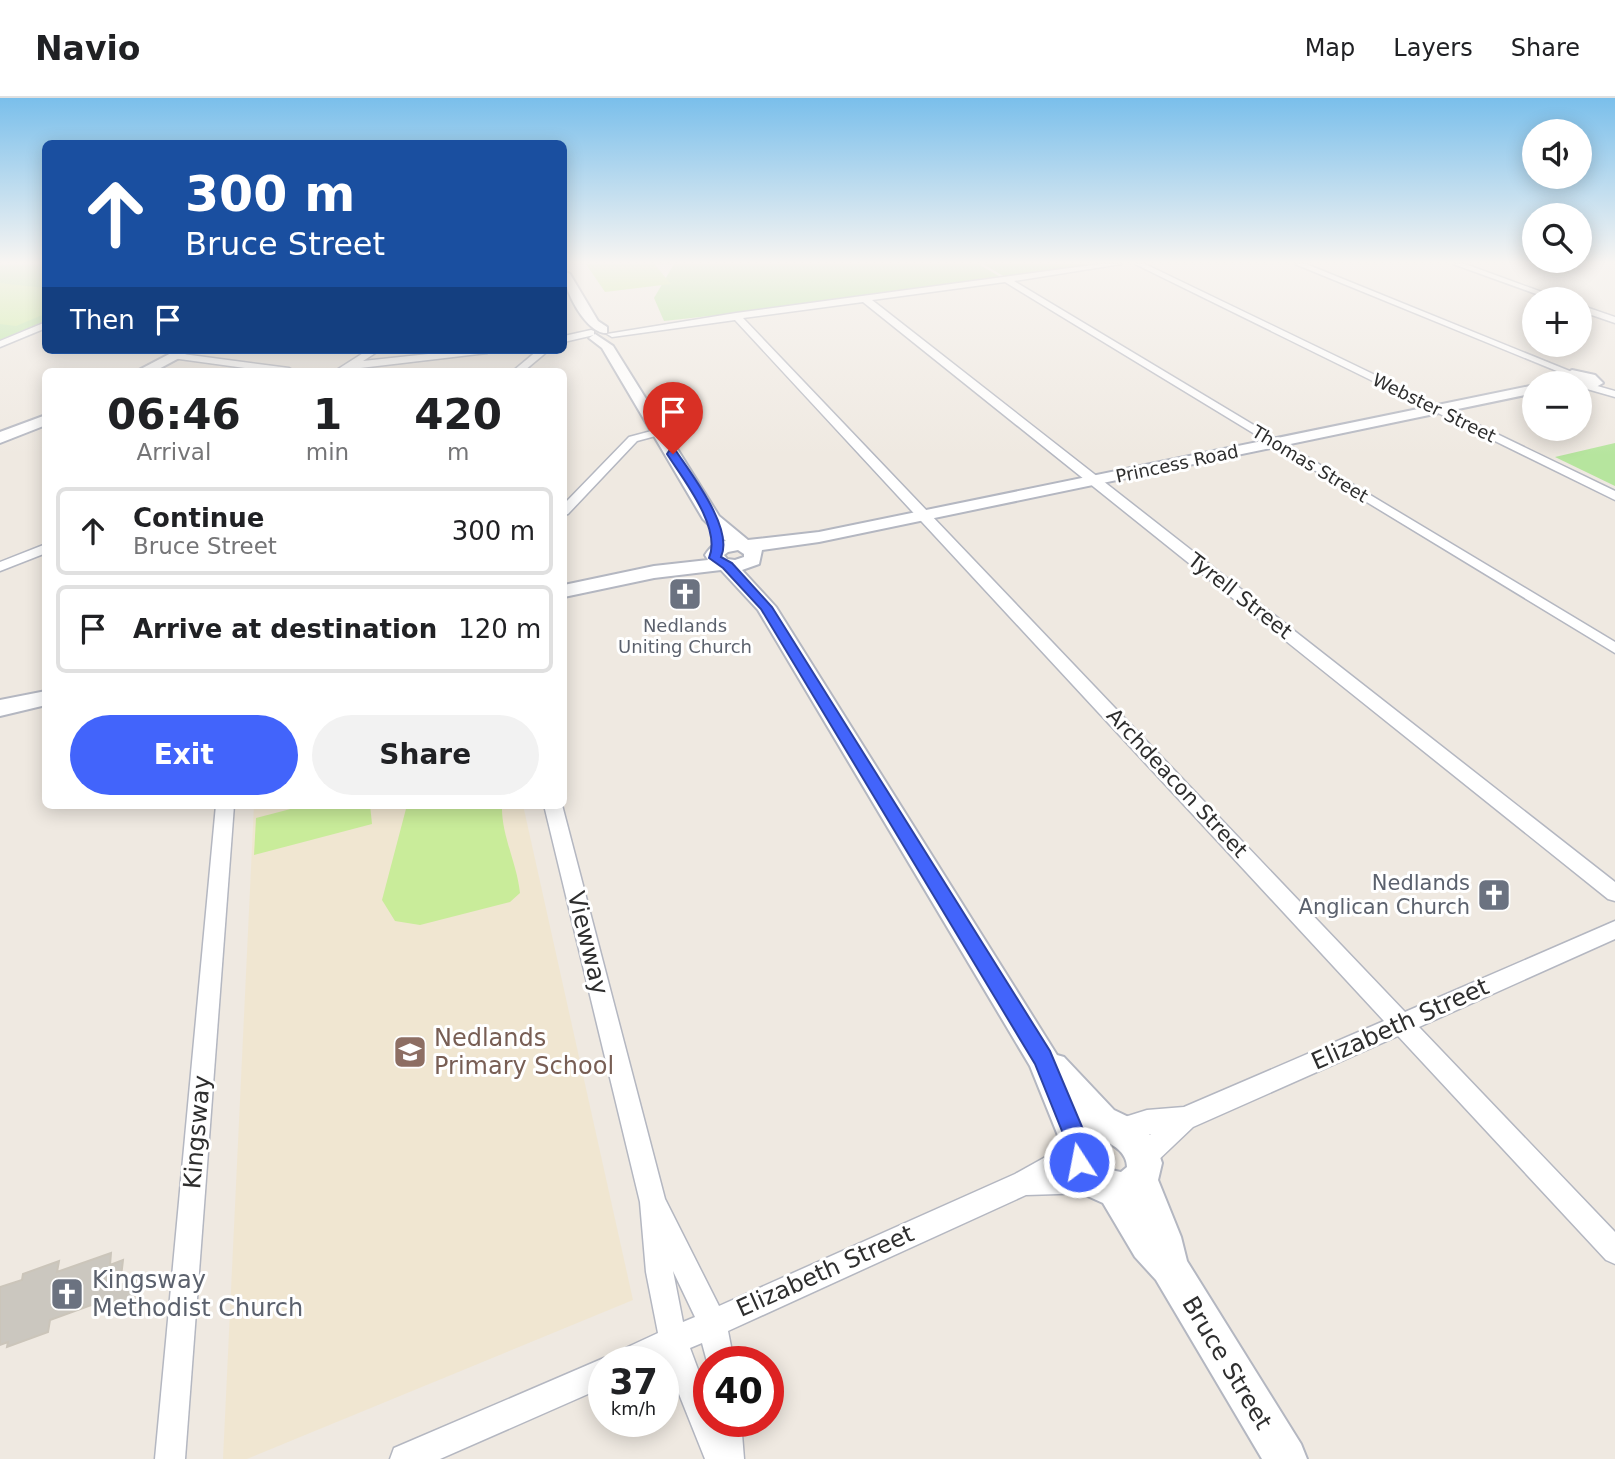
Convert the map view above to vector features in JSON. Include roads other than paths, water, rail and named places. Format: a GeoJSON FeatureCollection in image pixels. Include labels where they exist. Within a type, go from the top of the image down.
{"type":"FeatureCollection","features":[{"type":"Feature","properties":{"kind":"street"},"geometry":{"type":"LineString","coordinates":[[0,344],[40,328]]}},
{"type":"Feature","properties":{"kind":"street","name":"Bruce Street"},"geometry":{"type":"LineString","coordinates":[[596,328],[712,519],[748,552],[766,607]]}},
{"type":"Feature","properties":{"kind":"street"},"geometry":{"type":"LineString","coordinates":[[567,339],[654,328]]}},
{"type":"Feature","properties":{"kind":"street","name":"Archdeacon Street"},"geometry":{"type":"LineString","coordinates":[[747,328],[1615,1251]]}},
{"type":"Feature","properties":{"kind":"street","name":"Tyrell Street"},"geometry":{"type":"LineString","coordinates":[[901,328],[1615,893]]}},
{"type":"Feature","properties":{"kind":"street","name":"Thomas Street"},"geometry":{"type":"LineString","coordinates":[[1086,328],[1615,649]]}},
{"type":"Feature","properties":{"kind":"street","name":"Webster Street"},"geometry":{"type":"LineString","coordinates":[[1270,328],[1615,496]]}},
{"type":"Feature","properties":{"kind":"street"},"geometry":{"type":"LineString","coordinates":[[1453,328],[1557,371]]}},
{"type":"Feature","properties":{"kind":"street"},"geometry":{"type":"LineString","coordinates":[[150,368],[179,354]]}},
{"type":"Feature","properties":{"kind":"street"},"geometry":{"type":"LineString","coordinates":[[187,354],[271,368]]}},
{"type":"Feature","properties":{"kind":"street"},"geometry":{"type":"LineString","coordinates":[[345,368],[368,354]]}},
{"type":"Feature","properties":{"kind":"street"},"geometry":{"type":"LineString","coordinates":[[352,364],[382,364],[457,354]]}},
{"type":"Feature","properties":{"kind":"street"},"geometry":{"type":"LineString","coordinates":[[522,368],[539,354]]}},
{"type":"Feature","properties":{"kind":"street","name":"Princess Road"},"geometry":{"type":"LineString","coordinates":[[721,558],[1522,391]]}},
{"type":"Feature","properties":{"kind":"street"},"geometry":{"type":"LineString","coordinates":[[0,438],[42,421]]}},
{"type":"Feature","properties":{"kind":"street"},"geometry":{"type":"LineString","coordinates":[[567,508],[633,439],[659,432]]}},
{"type":"Feature","properties":{"kind":"street","name":"Bruce Street"},"geometry":{"type":"LineString","coordinates":[[712,519],[721,558],[766,607],[1043,1058],[1108,1156],[1148,1244],[1169,1267],[1286,1459]]}},
{"type":"Feature","properties":{"kind":"street"},"geometry":{"type":"LineString","coordinates":[[0,567],[42,550]]}},
{"type":"Feature","properties":{"kind":"street"},"geometry":{"type":"LineString","coordinates":[[567,590],[721,558]]}},
{"type":"Feature","properties":{"kind":"street"},"geometry":{"type":"LineString","coordinates":[[1,707],[42,699]]}},
{"type":"Feature","properties":{"kind":"street","name":"Kingsway"},"geometry":{"type":"LineString","coordinates":[[170,1459],[225,809]]}},
{"type":"Feature","properties":{"kind":"street","name":"Viewway"},"geometry":{"type":"LineString","coordinates":[[554,809],[653,1202],[656,1256],[675,1340],[688,1384],[721,1459]]}},
{"type":"Feature","properties":{"kind":"street","name":"Elizabeth Street"},"geometry":{"type":"LineString","coordinates":[[662,1346],[712,1321],[1024,1183],[1108,1156],[1185,1119],[1615,930]]}},
{"type":"Feature","properties":{"kind":"street","name":"Elizabeth Street"},"geometry":{"type":"LineString","coordinates":[[1108,1156],[1147,1122],[1185,1119]]}},
{"type":"Feature","properties":{"kind":"street","name":"Viewway"},"geometry":{"type":"LineString","coordinates":[[653,1202],[712,1321],[717,1346]]}},
{"type":"Feature","properties":{"kind":"street"},"geometry":{"type":"LineString","coordinates":[[405,1459],[588,1378]]}},
{"type":"Feature","properties":{"kind":"street"},"geometry":{"type":"LineString","coordinates":[[727,1437],[729,1459]]}},
{"type":"Feature","properties":{"kind":"place","name":"Nedlands Uniting Church"},"geometry":{"type":"Point","coordinates":[685,594]}},
{"type":"Feature","properties":{"kind":"place","name":"Nedlands Anglican Church"},"geometry":{"type":"Point","coordinates":[1494,895]}},
{"type":"Feature","properties":{"kind":"place","name":"Nedlands Primary School"},"geometry":{"type":"Point","coordinates":[410,1052]}},
{"type":"Feature","properties":{"kind":"place","name":"Kingsway Methodist Church"},"geometry":{"type":"Point","coordinates":[67,1294]}}]}
